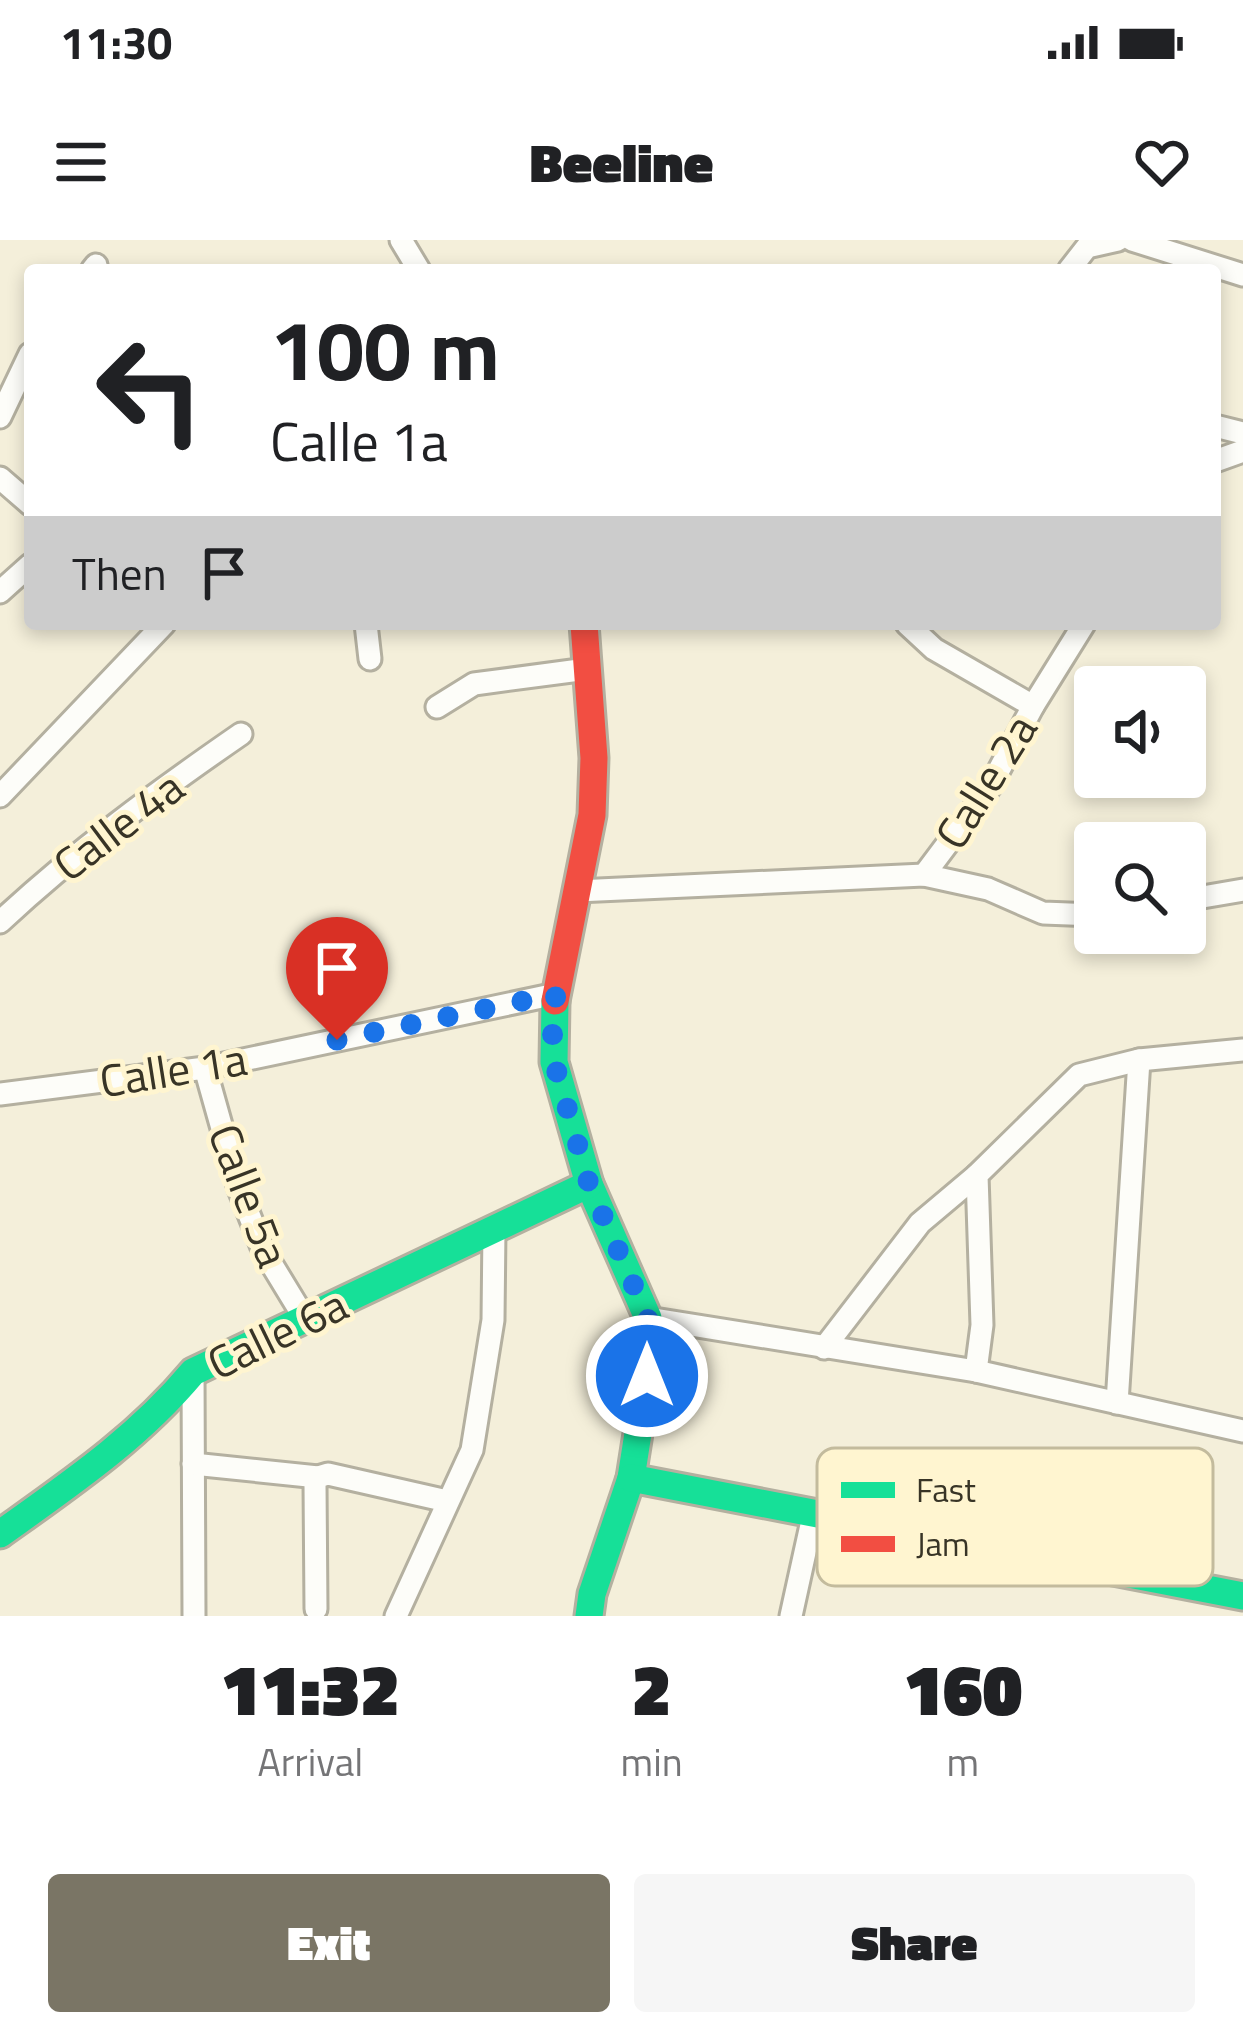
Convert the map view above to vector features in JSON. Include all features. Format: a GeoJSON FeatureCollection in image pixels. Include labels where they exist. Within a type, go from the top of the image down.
{"type":"FeatureCollection","features":[{"type":"Feature","properties":{"kind":"street"},"geometry":{"type":"LineString","coordinates":[[1074,264],[1087,247],[1118,240]]}},
{"type":"Feature","properties":{"kind":"street"},"geometry":{"type":"LineString","coordinates":[[1132,240],[1208,264]]}},
{"type":"Feature","properties":{"kind":"street"},"geometry":{"type":"LineString","coordinates":[[0,417],[24,367]]}},
{"type":"Feature","properties":{"kind":"street"},"geometry":{"type":"LineString","coordinates":[[0,478],[24,499]]}},
{"type":"Feature","properties":{"kind":"street"},"geometry":{"type":"LineString","coordinates":[[0,592],[24,570]]}},
{"type":"Feature","properties":{"kind":"street"},"geometry":{"type":"LineString","coordinates":[[0,796],[158,630]]}},
{"type":"Feature","properties":{"kind":"street"},"geometry":{"type":"LineString","coordinates":[[367,630],[370,659]]}},
{"type":"Feature","properties":{"kind":"street"},"geometry":{"type":"LineString","coordinates":[[584,630],[594,758],[592,815],[556,994],[554,1062],[589,1184],[648,1318],[647,1376],[631,1478],[589,1616]]}},
{"type":"Feature","properties":{"kind":"street"},"geometry":{"type":"LineString","coordinates":[[913,630],[934,649],[1033,706]]}},
{"type":"Feature","properties":{"kind":"street","name":"Calle 2a"},"geometry":{"type":"LineString","coordinates":[[924,875],[990,787],[1080,630]]}},
{"type":"Feature","properties":{"kind":"street"},"geometry":{"type":"LineString","coordinates":[[437,707],[475,684],[587,669]]}},
{"type":"Feature","properties":{"kind":"street","name":"Calle 4a"},"geometry":{"type":"LineString","coordinates":[[0,922],[146,800],[241,734]]}},
{"type":"Feature","properties":{"kind":"street"},"geometry":{"type":"LineString","coordinates":[[577,891],[924,875],[988,889],[1043,913],[1074,914]]}},
{"type":"Feature","properties":{"kind":"street"},"geometry":{"type":"LineString","coordinates":[[1206,896],[1243,890]]}},
{"type":"Feature","properties":{"kind":"street","name":"Calle 1a"},"geometry":{"type":"LineString","coordinates":[[0,1094],[205,1068],[556,994]]}},
{"type":"Feature","properties":{"kind":"street"},"geometry":{"type":"LineString","coordinates":[[824,1348],[920,1223],[977,1175],[1079,1075],[1139,1060],[1243,1050]]}},
{"type":"Feature","properties":{"kind":"street"},"geometry":{"type":"LineString","coordinates":[[1117,1403],[1139,1060]]}},
{"type":"Feature","properties":{"kind":"street","name":"Calle 5a"},"geometry":{"type":"LineString","coordinates":[[205,1068],[238,1189],[263,1250],[305,1319]]}},
{"type":"Feature","properties":{"kind":"street"},"geometry":{"type":"LineString","coordinates":[[976,1371],[982,1325],[977,1175]]}},
{"type":"Feature","properties":{"kind":"street","name":"Calle 6a"},"geometry":{"type":"LineString","coordinates":[[0,1534],[158,1414],[193,1372],[589,1184]]}},
{"type":"Feature","properties":{"kind":"street"},"geometry":{"type":"LineString","coordinates":[[396,1616],[472,1450],[493,1319],[494,1229]]}},
{"type":"Feature","properties":{"kind":"street"},"geometry":{"type":"LineString","coordinates":[[648,1318],[976,1371],[1243,1431]]}},
{"type":"Feature","properties":{"kind":"street"},"geometry":{"type":"LineString","coordinates":[[193,1372],[194,1616]]}},
{"type":"Feature","properties":{"kind":"street"},"geometry":{"type":"LineString","coordinates":[[193,1464],[318,1477],[328,1474],[447,1502]]}},
{"type":"Feature","properties":{"kind":"street"},"geometry":{"type":"LineString","coordinates":[[316,1609],[318,1477]]}},
{"type":"Feature","properties":{"kind":"street"},"geometry":{"type":"LineString","coordinates":[[631,1478],[817,1517]]}},
{"type":"Feature","properties":{"kind":"street"},"geometry":{"type":"LineString","coordinates":[[791,1616],[813,1516]]}},
{"type":"Feature","properties":{"kind":"street"},"geometry":{"type":"LineString","coordinates":[[1189,1586],[1243,1596]]}},
{"type":"Feature","properties":{"kind":"traffic: fast"},"geometry":{"type":"LineString","coordinates":[[555,1001],[554,1062],[589,1184],[648,1318],[647,1376],[631,1478],[589,1616]]}},
{"type":"Feature","properties":{"kind":"traffic: fast"},"geometry":{"type":"LineString","coordinates":[[0,1534],[126,1439],[193,1372],[589,1184]]}},
{"type":"Feature","properties":{"kind":"traffic: fast"},"geometry":{"type":"LineString","coordinates":[[631,1478],[817,1514]]}},
{"type":"Feature","properties":{"kind":"traffic: fast"},"geometry":{"type":"LineString","coordinates":[[1191,1586],[1243,1596]]}},
{"type":"Feature","properties":{"kind":"traffic: jam"},"geometry":{"type":"LineString","coordinates":[[555,1001],[592,815],[594,758],[584,630]]}},
{"type":"Feature","properties":{"kind":"route"},"geometry":{"type":"LineString","coordinates":[[337,1040],[556,994],[554,1062],[589,1184],[648,1318],[647,1376]]}}]}
